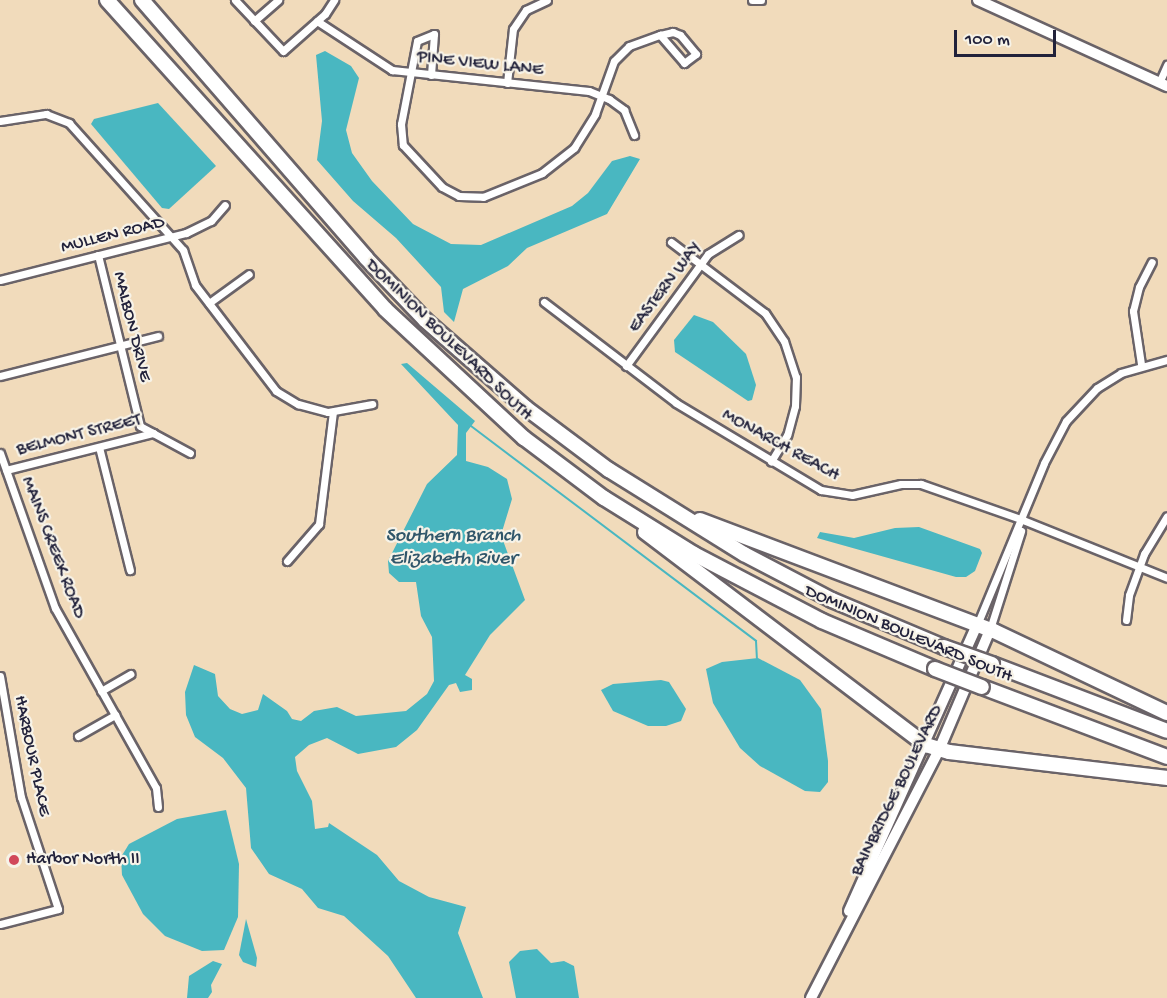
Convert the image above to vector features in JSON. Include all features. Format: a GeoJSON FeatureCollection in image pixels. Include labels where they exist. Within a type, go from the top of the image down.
{"type":"FeatureCollection","features":[{"type":"Feature","properties":{"kind":"highway"},"geometry":{"type":"LineString","coordinates":[[97,0],[170,72]]}},
{"type":"Feature","properties":{"kind":"highway","name":"DOMINION BOULEVARD SOUTH"},"geometry":{"type":"LineString","coordinates":[[107,0],[345,267],[415,338],[524,438],[604,498],[766,593],[935,669],[1167,757]]}},
{"type":"Feature","properties":{"kind":"highway","name":"DOMINION BOULEVARD SOUTH"},"geometry":{"type":"LineString","coordinates":[[144,2],[285,167],[425,320],[544,423],[662,504],[796,582],[944,647],[1167,731]]}},
{"type":"Feature","properties":{"kind":"highway"},"geometry":{"type":"LineString","coordinates":[[604,498],[933,747],[1167,778]]}},
{"type":"Feature","properties":{"kind":"highway"},"geometry":{"type":"LineString","coordinates":[[662,504],[983,627],[1167,713]]}},
{"type":"Feature","properties":{"kind":"main road"},"geometry":{"type":"LineString","coordinates":[[978,0],[1163,85]]}},
{"type":"Feature","properties":{"kind":"main road","name":"BAINBRIDGE BOULEVARD"},"geometry":{"type":"LineString","coordinates":[[811,998],[933,747],[983,627]]}},
{"type":"Feature","properties":{"kind":"street"},"geometry":{"type":"LineString","coordinates":[[235,0],[283,51],[317,21],[334,0]]}},
{"type":"Feature","properties":{"kind":"street"},"geometry":{"type":"LineString","coordinates":[[254,21],[278,0]]}},
{"type":"Feature","properties":{"kind":"street"},"geometry":{"type":"LineString","coordinates":[[507,83],[513,29],[526,10],[547,0]]}},
{"type":"Feature","properties":{"kind":"street"},"geometry":{"type":"LineString","coordinates":[[752,0],[761,0]]}},
{"type":"Feature","properties":{"kind":"street","name":"PINE VIEW LANE"},"geometry":{"type":"LineString","coordinates":[[317,21],[385,68],[414,74],[507,83],[602,96]]}},
{"type":"Feature","properties":{"kind":"street"},"geometry":{"type":"LineString","coordinates":[[432,75],[434,34],[417,40],[414,74],[401,124],[404,145],[442,188],[468,198],[489,196],[555,165],[586,133],[619,55],[629,46],[660,35],[673,32],[680,35],[696,54],[684,63],[660,35]]}},
{"type":"Feature","properties":{"kind":"street"},"geometry":{"type":"LineString","coordinates":[[1163,85],[1167,65]]}},
{"type":"Feature","properties":{"kind":"street"},"geometry":{"type":"LineString","coordinates":[[602,96],[622,108],[634,135]]}},
{"type":"Feature","properties":{"kind":"street"},"geometry":{"type":"LineString","coordinates":[[0,121],[46,114],[69,123],[173,236],[183,250],[195,285],[276,391],[298,404],[333,412],[372,404]]}},
{"type":"Feature","properties":{"kind":"street","name":"MULLEN ROAD"},"geometry":{"type":"LineString","coordinates":[[0,280],[173,236],[211,221],[225,205]]}},
{"type":"Feature","properties":{"kind":"street","name":"EASTERN WAY"},"geometry":{"type":"LineString","coordinates":[[626,366],[700,263],[717,246],[738,235]]}},
{"type":"Feature","properties":{"kind":"street"},"geometry":{"type":"LineString","coordinates":[[670,242],[765,313],[791,357],[796,391],[793,420],[771,462]]}},
{"type":"Feature","properties":{"kind":"street","name":"MALBON DRIVE"},"geometry":{"type":"LineString","coordinates":[[98,255],[140,426],[153,433]]}},
{"type":"Feature","properties":{"kind":"street"},"geometry":{"type":"LineString","coordinates":[[1142,364],[1134,334],[1133,311],[1139,287],[1152,262]]}},
{"type":"Feature","properties":{"kind":"street"},"geometry":{"type":"LineString","coordinates":[[209,303],[249,274]]}},
{"type":"Feature","properties":{"kind":"street","name":"MONARCH REACH"},"geometry":{"type":"LineString","coordinates":[[544,302],[626,366],[771,462],[820,490],[840,496],[901,484],[921,484],[1023,520],[1167,579]]}},
{"type":"Feature","properties":{"kind":"street"},"geometry":{"type":"LineString","coordinates":[[0,376],[158,336]]}},
{"type":"Feature","properties":{"kind":"street"},"geometry":{"type":"LineString","coordinates":[[983,627],[1044,463],[1066,421],[1097,388],[1142,364],[1167,360]]}},
{"type":"Feature","properties":{"kind":"street"},"geometry":{"type":"LineString","coordinates":[[286,561],[319,524],[333,412]]}},
{"type":"Feature","properties":{"kind":"street","name":"BELMONT STREET"},"geometry":{"type":"LineString","coordinates":[[6,470],[153,433],[190,453]]}},
{"type":"Feature","properties":{"kind":"street"},"geometry":{"type":"LineString","coordinates":[[99,447],[130,570]]}},
{"type":"Feature","properties":{"kind":"street","name":"MAINS CREEK ROAD"},"geometry":{"type":"LineString","coordinates":[[0,453],[55,608],[156,788],[158,807]]}},
{"type":"Feature","properties":{"kind":"street"},"geometry":{"type":"LineString","coordinates":[[1126,620],[1130,595],[1149,540],[1167,516]]}},
{"type":"Feature","properties":{"kind":"street"},"geometry":{"type":"LineString","coordinates":[[983,627],[1023,520]]}},
{"type":"Feature","properties":{"kind":"street"},"geometry":{"type":"LineString","coordinates":[[101,692],[131,674]]}},
{"type":"Feature","properties":{"kind":"street","name":"HARBOUR PLACE"},"geometry":{"type":"LineString","coordinates":[[0,676],[21,797],[58,909],[0,924]]}},
{"type":"Feature","properties":{"kind":"street"},"geometry":{"type":"LineString","coordinates":[[78,736],[115,715]]}},
{"type":"Feature","properties":{"kind":"water"},"geometry":{"type":"Polygon","coordinates":[[[325,51],[351,66],[359,78],[346,130],[352,153],[372,181],[413,224],[451,244],[481,245],[572,206],[588,193],[612,161],[630,156],[640,159],[607,214],[527,248],[508,266],[463,289],[454,322],[444,312],[441,287],[396,238],[353,201],[317,160],[322,121],[316,55],[325,51]]]}},
{"type":"Feature","properties":{"kind":"water"},"geometry":{"type":"Polygon","coordinates":[[[158,103],[216,166],[169,209],[162,208],[91,124],[94,119],[158,103]]]}},
{"type":"Feature","properties":{"kind":"water"},"geometry":{"type":"Polygon","coordinates":[[[694,315],[713,322],[746,354],[756,385],[752,400],[748,401],[675,352],[674,340],[694,315]]]}},
{"type":"Feature","properties":{"kind":"water","name":"Southern Branch Elizabeth River"},"geometry":{"type":"Polygon","coordinates":[[[407,363],[475,421],[466,433],[466,461],[488,467],[507,479],[512,499],[501,535],[525,600],[490,635],[465,675],[472,679],[472,690],[460,692],[456,683],[449,685],[417,730],[396,747],[358,754],[327,738],[309,745],[295,757],[297,771],[312,801],[315,829],[328,827],[329,823],[377,855],[399,881],[429,897],[466,907],[458,933],[483,998],[416,998],[388,956],[344,916],[318,908],[302,889],[269,874],[251,848],[246,788],[223,758],[195,737],[186,715],[185,692],[194,665],[215,674],[218,696],[230,709],[242,714],[258,710],[263,694],[287,711],[292,719],[301,721],[314,711],[337,707],[356,716],[406,711],[427,694],[434,681],[432,637],[421,616],[416,582],[399,582],[389,573],[388,561],[427,484],[457,455],[458,425],[401,364],[407,363]]]}},
{"type":"Feature","properties":{"kind":"water"},"geometry":{"type":"Polygon","coordinates":[[[919,527],[980,549],[982,553],[975,571],[966,577],[956,577],[817,538],[820,532],[854,538],[895,528],[919,527]]]}},
{"type":"Feature","properties":{"kind":"water"},"geometry":{"type":"Polygon","coordinates":[[[758,658],[800,680],[821,709],[828,761],[828,782],[820,792],[805,791],[760,766],[740,748],[713,703],[706,669],[722,662],[758,658]]]}},
{"type":"Feature","properties":{"kind":"water"},"geometry":{"type":"Polygon","coordinates":[[[661,680],[669,682],[686,709],[681,721],[666,726],[648,726],[613,711],[601,690],[613,684],[661,680]]]}},
{"type":"Feature","properties":{"kind":"water"},"geometry":{"type":"Polygon","coordinates":[[[226,810],[239,864],[238,917],[224,950],[202,951],[165,936],[143,914],[122,875],[121,857],[129,844],[177,819],[226,810]]]}},
{"type":"Feature","properties":{"kind":"water"},"geometry":{"type":"Polygon","coordinates":[[[246,919],[257,958],[256,967],[243,962],[239,955],[246,919]]]}},
{"type":"Feature","properties":{"kind":"water"},"geometry":{"type":"Polygon","coordinates":[[[537,949],[551,963],[564,961],[574,966],[579,998],[516,998],[509,962],[520,951],[537,949]]]}},
{"type":"Feature","properties":{"kind":"water"},"geometry":{"type":"Polygon","coordinates":[[[213,961],[222,964],[211,985],[212,992],[208,998],[187,998],[189,976],[213,961]]]}},
{"type":"Feature","properties":{"kind":"waterway"},"geometry":{"type":"LineString","coordinates":[[471,426],[756,641],[757,658]]}},
{"type":"Feature","properties":{"kind":"place","name":"Harbor North II"},"geometry":{"type":"Point","coordinates":[14,860]}}]}
